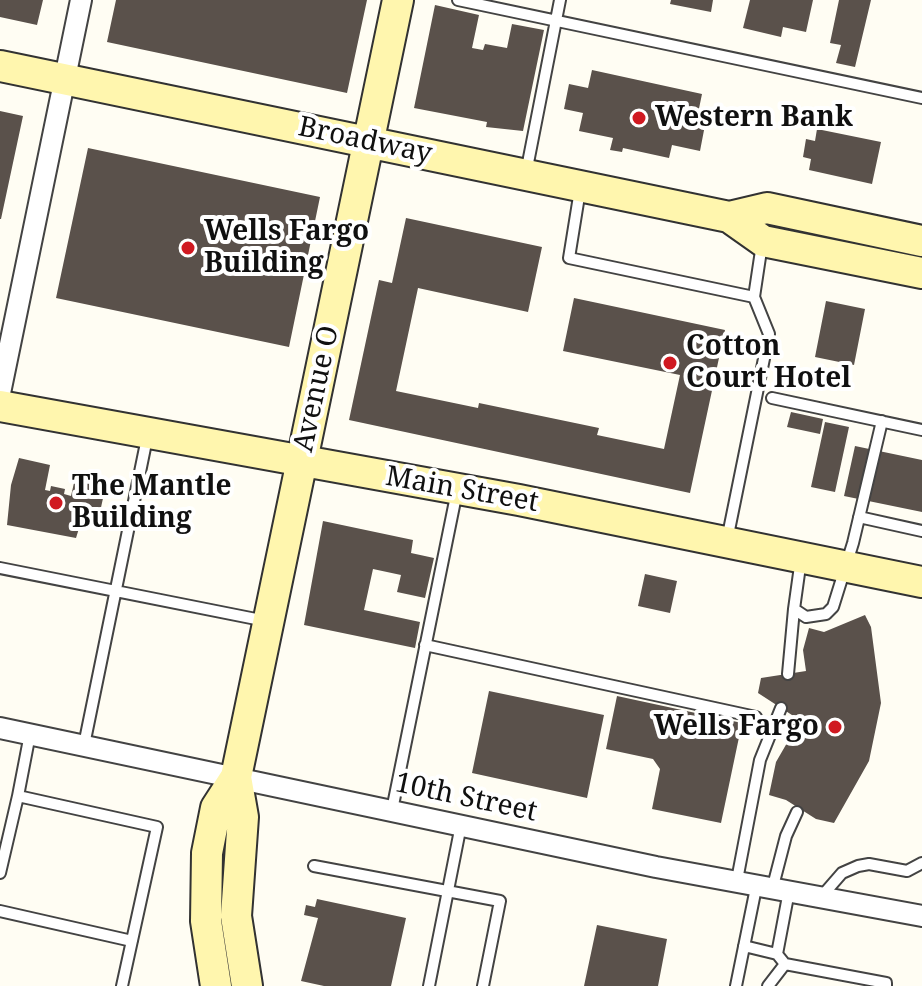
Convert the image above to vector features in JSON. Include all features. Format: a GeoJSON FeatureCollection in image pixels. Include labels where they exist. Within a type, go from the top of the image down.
{"type":"FeatureCollection","features":[{"type":"Feature","properties":{"kind":"street"},"geometry":{"type":"LineString","coordinates":[[0,393],[81,0]]}},
{"type":"Feature","properties":{"kind":"street","name":"Avenue O"},"geometry":{"type":"LineString","coordinates":[[216,986],[206,921],[207,853],[216,808],[236,777],[398,0]]}},
{"type":"Feature","properties":{"kind":"street","name":"Broadway"},"geometry":{"type":"LineString","coordinates":[[0,66],[729,217],[763,241],[922,273]]}},
{"type":"Feature","properties":{"kind":"street","name":"Broadway"},"geometry":{"type":"LineString","coordinates":[[729,217],[767,208],[922,241]]}},
{"type":"Feature","properties":{"kind":"street","name":"Main Street"},"geometry":{"type":"LineString","coordinates":[[0,406],[457,489],[922,582]]}},
{"type":"Feature","properties":{"kind":"street","name":"10th Street"},"geometry":{"type":"LineString","coordinates":[[0,728],[656,867],[773,886],[922,916]]}},
{"type":"Feature","properties":{"kind":"street","name":"Avenue O"},"geometry":{"type":"LineString","coordinates":[[236,777],[243,817],[236,916],[247,986]]}},
{"type":"Feature","properties":{"kind":"lane"},"geometry":{"type":"LineString","coordinates":[[458,0],[922,98]]}},
{"type":"Feature","properties":{"kind":"lane"},"geometry":{"type":"LineString","coordinates":[[526,175],[560,0]]}},
{"type":"Feature","properties":{"kind":"lane"},"geometry":{"type":"LineString","coordinates":[[580,186],[569,258],[754,297]]}},
{"type":"Feature","properties":{"kind":"lane"},"geometry":{"type":"LineString","coordinates":[[726,542],[769,334],[754,297],[763,241]]}},
{"type":"Feature","properties":{"kind":"lane"},"geometry":{"type":"LineString","coordinates":[[772,398],[922,430]]}},
{"type":"Feature","properties":{"kind":"lane"},"geometry":{"type":"LineString","coordinates":[[794,609],[806,617],[826,614],[833,607],[882,421]]}},
{"type":"Feature","properties":{"kind":"lane"},"geometry":{"type":"LineString","coordinates":[[84,745],[148,433]]}},
{"type":"Feature","properties":{"kind":"lane"},"geometry":{"type":"LineString","coordinates":[[392,810],[457,489]]}},
{"type":"Feature","properties":{"kind":"lane"},"geometry":{"type":"LineString","coordinates":[[859,517],[922,531]]}},
{"type":"Feature","properties":{"kind":"lane"},"geometry":{"type":"LineString","coordinates":[[788,674],[802,557]]}},
{"type":"Feature","properties":{"kind":"lane"},"geometry":{"type":"LineString","coordinates":[[0,568],[268,622]]}},
{"type":"Feature","properties":{"kind":"lane"},"geometry":{"type":"LineString","coordinates":[[425,645],[756,717]]}},
{"type":"Feature","properties":{"kind":"lane"},"geometry":{"type":"LineString","coordinates":[[737,880],[760,760],[781,708]]}},
{"type":"Feature","properties":{"kind":"lane"},"geometry":{"type":"LineString","coordinates":[[0,873],[30,734]]}},
{"type":"Feature","properties":{"kind":"lane"},"geometry":{"type":"LineString","coordinates":[[18,796],[157,827],[122,986]]}},
{"type":"Feature","properties":{"kind":"lane"},"geometry":{"type":"LineString","coordinates":[[736,986],[744,946],[773,886],[786,836],[797,812]]}},
{"type":"Feature","properties":{"kind":"lane"},"geometry":{"type":"LineString","coordinates":[[429,986],[461,825]]}},
{"type":"Feature","properties":{"kind":"lane"},"geometry":{"type":"LineString","coordinates":[[822,896],[842,873],[858,866],[869,864],[907,871],[922,863]]}},
{"type":"Feature","properties":{"kind":"lane"},"geometry":{"type":"LineString","coordinates":[[314,866],[500,901],[483,986]]}},
{"type":"Feature","properties":{"kind":"lane"},"geometry":{"type":"LineString","coordinates":[[773,886],[777,954],[785,964],[886,983],[886,986]]}},
{"type":"Feature","properties":{"kind":"lane"},"geometry":{"type":"LineString","coordinates":[[0,911],[132,941]]}},
{"type":"Feature","properties":{"kind":"lane"},"geometry":{"type":"LineString","coordinates":[[744,946],[777,954]]}},
{"type":"Feature","properties":{"kind":"lane"},"geometry":{"type":"LineString","coordinates":[[768,986],[785,964]]}},
{"type":"Feature","properties":{"kind":"building"},"geometry":{"type":"Polygon","coordinates":[[[0,0],[43,0],[37,25],[0,17],[0,0]]]}},
{"type":"Feature","properties":{"kind":"building"},"geometry":{"type":"Polygon","coordinates":[[[116,0],[367,0],[347,93],[107,42],[116,0]]]}},
{"type":"Feature","properties":{"kind":"building"},"geometry":{"type":"Polygon","coordinates":[[[671,0],[713,0],[711,12],[670,4],[671,0]]]}},
{"type":"Feature","properties":{"kind":"building"},"geometry":{"type":"Polygon","coordinates":[[[750,0],[813,0],[806,32],[783,27],[781,37],[743,28],[750,0]]]}},
{"type":"Feature","properties":{"kind":"building"},"geometry":{"type":"Polygon","coordinates":[[[839,0],[871,0],[855,67],[836,63],[841,45],[830,43],[839,0]]]}},
{"type":"Feature","properties":{"kind":"building"},"geometry":{"type":"Polygon","coordinates":[[[435,5],[479,15],[472,48],[483,50],[485,44],[507,48],[512,24],[544,30],[523,131],[486,127],[487,122],[414,108],[435,5]]]}},
{"type":"Feature","properties":{"kind":"building","name":"Western Bank"},"geometry":{"type":"Polygon","coordinates":[[[592,70],[702,94],[696,123],[705,125],[700,151],[672,145],[669,158],[623,148],[622,152],[610,150],[613,138],[579,131],[583,113],[564,109],[569,84],[588,88],[592,70]]]}},
{"type":"Feature","properties":{"kind":"building"},"geometry":{"type":"Polygon","coordinates":[[[0,111],[23,116],[1,219],[0,219],[0,111]]]}},
{"type":"Feature","properties":{"kind":"building"},"geometry":{"type":"Polygon","coordinates":[[[817,129],[881,142],[872,184],[809,170],[811,159],[803,157],[806,139],[815,141],[817,129]]]}},
{"type":"Feature","properties":{"kind":"building","name":"Wells Fargo Building"},"geometry":{"type":"Polygon","coordinates":[[[88,148],[320,197],[289,347],[56,298],[88,148]]]}},
{"type":"Feature","properties":{"kind":"building","name":"Cotton Court Hotel"},"geometry":{"type":"Polygon","coordinates":[[[406,218],[542,247],[528,312],[418,288],[396,391],[478,408],[479,403],[599,428],[597,435],[664,449],[680,375],[563,351],[574,298],[725,330],[690,493],[349,420],[379,280],[392,283],[406,218]]]}},
{"type":"Feature","properties":{"kind":"building"},"geometry":{"type":"Polygon","coordinates":[[[826,301],[865,309],[854,365],[815,357],[826,301]]]}},
{"type":"Feature","properties":{"kind":"building"},"geometry":{"type":"Polygon","coordinates":[[[791,412],[823,419],[820,434],[787,427],[791,412]]]}},
{"type":"Feature","properties":{"kind":"building"},"geometry":{"type":"Polygon","coordinates":[[[825,422],[849,427],[835,492],[811,487],[825,422]]]}},
{"type":"Feature","properties":{"kind":"building"},"geometry":{"type":"Polygon","coordinates":[[[855,446],[922,460],[922,512],[844,496],[855,446]]]}},
{"type":"Feature","properties":{"kind":"building","name":"The Mantle Building"},"geometry":{"type":"Polygon","coordinates":[[[19,458],[50,465],[45,490],[50,491],[51,486],[65,489],[64,494],[71,496],[76,474],[86,476],[86,473],[107,480],[100,512],[85,509],[76,538],[7,525],[11,485],[19,458]]]}},
{"type":"Feature","properties":{"kind":"building"},"geometry":{"type":"Polygon","coordinates":[[[323,521],[413,540],[411,553],[434,558],[425,598],[397,592],[401,575],[373,569],[364,610],[420,622],[415,648],[304,625],[323,521]]]}},
{"type":"Feature","properties":{"kind":"building"},"geometry":{"type":"Polygon","coordinates":[[[645,574],[677,581],[670,613],[638,606],[645,574]]]}},
{"type":"Feature","properties":{"kind":"building","name":"Wells Fargo"},"geometry":{"type":"Polygon","coordinates":[[[865,615],[871,627],[881,703],[869,761],[834,823],[816,819],[786,800],[769,795],[776,762],[791,736],[795,717],[758,693],[761,678],[806,671],[803,650],[809,628],[824,632],[865,615]]]}},
{"type":"Feature","properties":{"kind":"building"},"geometry":{"type":"Polygon","coordinates":[[[489,691],[604,715],[587,798],[472,773],[489,691]]]}},
{"type":"Feature","properties":{"kind":"building"},"geometry":{"type":"Polygon","coordinates":[[[617,696],[742,723],[721,823],[652,809],[660,769],[653,759],[606,749],[617,696]]]}},
{"type":"Feature","properties":{"kind":"building"},"geometry":{"type":"Polygon","coordinates":[[[317,899],[406,918],[391,986],[324,986],[301,981],[318,918],[304,915],[306,905],[315,907],[317,899]]]}},
{"type":"Feature","properties":{"kind":"building"},"geometry":{"type":"Polygon","coordinates":[[[597,925],[667,939],[658,986],[584,986],[597,925]]]}},
{"type":"Feature","properties":{"kind":"place","name":"Western Bank"},"geometry":{"type":"Point","coordinates":[639,118]}},
{"type":"Feature","properties":{"kind":"place","name":"Wells Fargo Building"},"geometry":{"type":"Point","coordinates":[188,248]}},
{"type":"Feature","properties":{"kind":"place","name":"Cotton Court Hotel"},"geometry":{"type":"Point","coordinates":[670,363]}},
{"type":"Feature","properties":{"kind":"place","name":"The Mantle Building"},"geometry":{"type":"Point","coordinates":[56,503]}},
{"type":"Feature","properties":{"kind":"place","name":"Wells Fargo"},"geometry":{"type":"Point","coordinates":[835,727]}}]}
